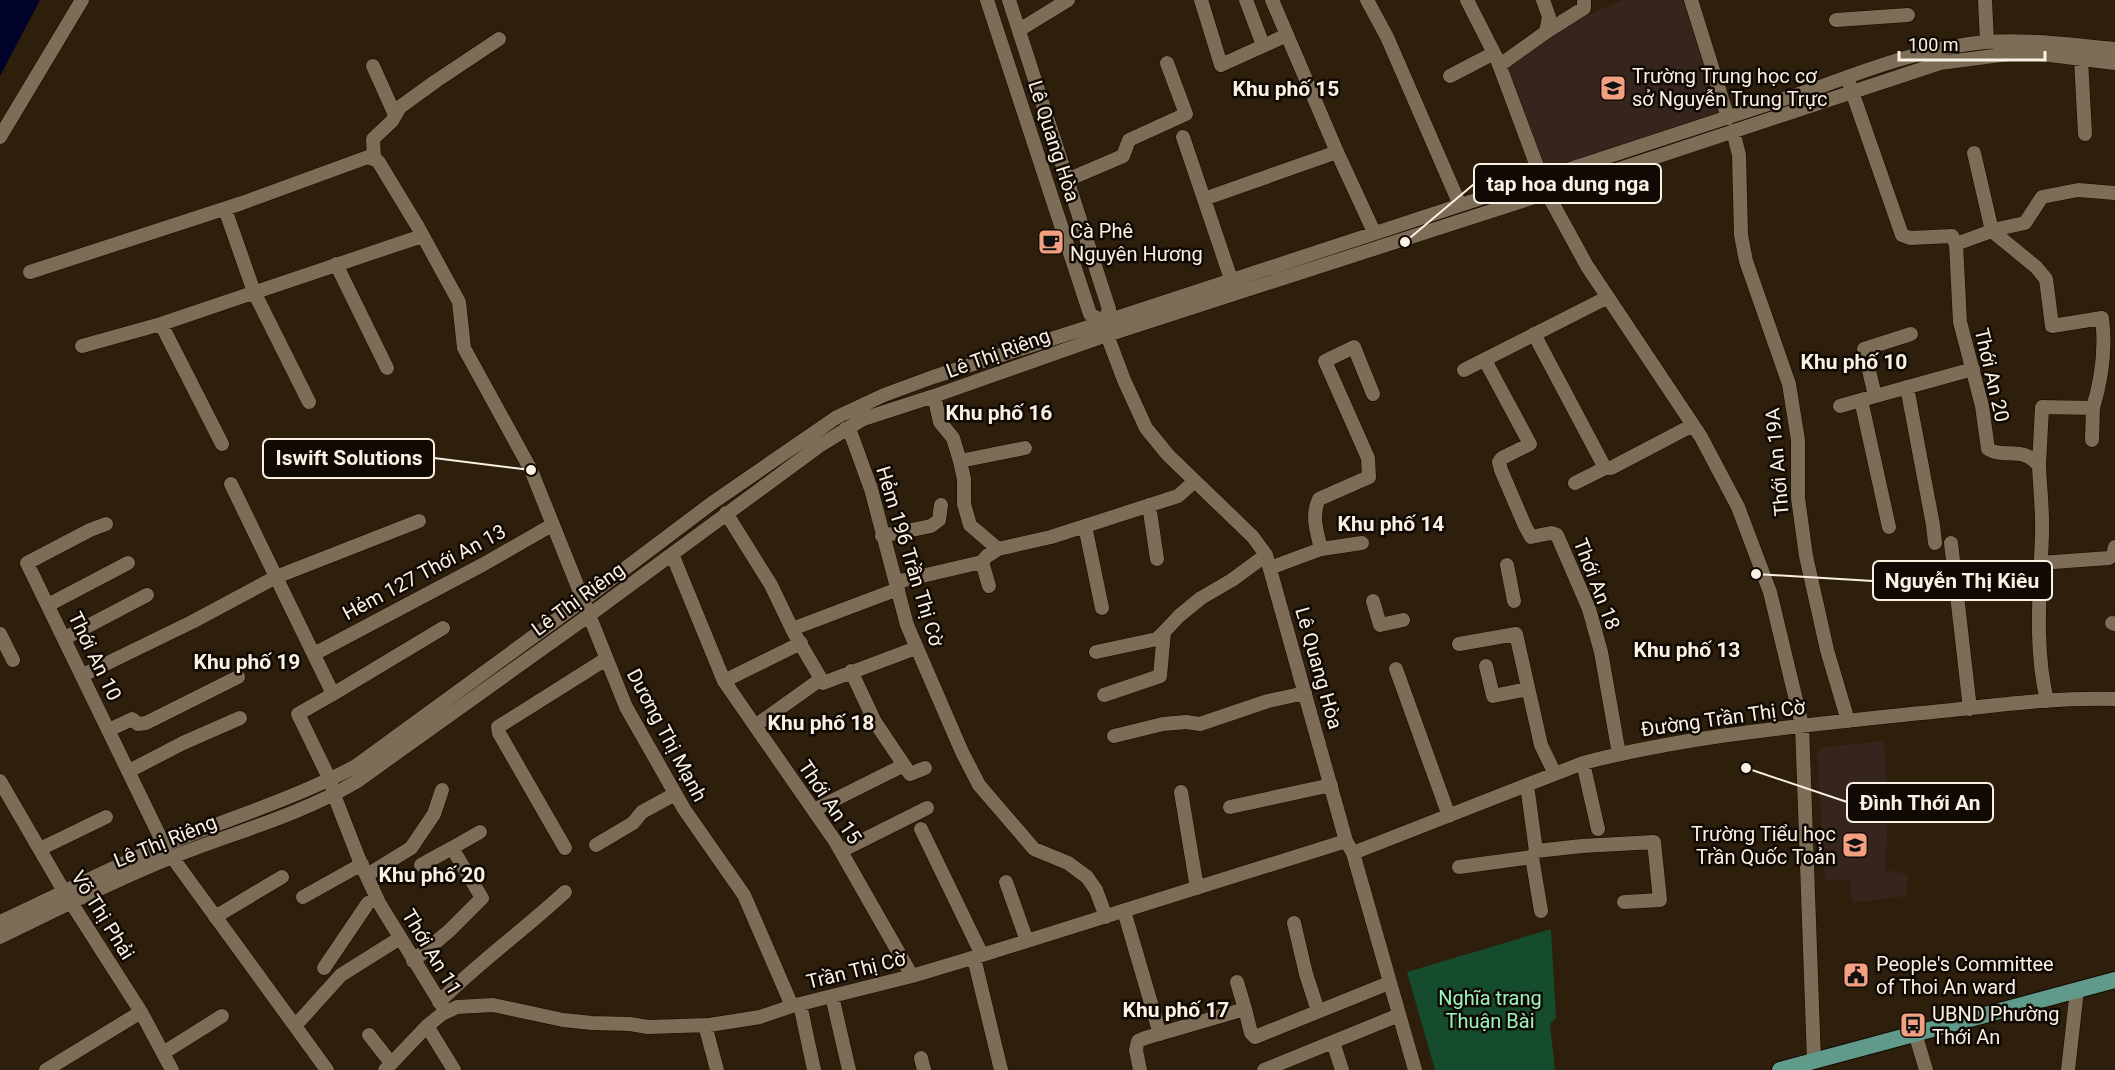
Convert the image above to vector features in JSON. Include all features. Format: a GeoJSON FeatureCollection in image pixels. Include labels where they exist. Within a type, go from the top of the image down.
{"type":"FeatureCollection","features":[{"type":"Feature","properties":{"kind":"main road"},"geometry":{"type":"LineString","coordinates":[[1780,1070],[2115,980]]}},
{"type":"Feature","properties":{"kind":"street"},"geometry":{"type":"LineString","coordinates":[[0,137],[81,0]]}},
{"type":"Feature","properties":{"kind":"street","name":"Lê Quang Hòa"},"geometry":{"type":"LineString","coordinates":[[987,0],[1090,314],[1106,328]]}},
{"type":"Feature","properties":{"kind":"street","name":"Lê Quang Hòa"},"geometry":{"type":"LineString","coordinates":[[1009,0],[1109,309],[1106,328],[1124,380],[1146,428],[1168,456],[1253,537],[1268,561],[1415,1070]]}},
{"type":"Feature","properties":{"kind":"street"},"geometry":{"type":"LineString","coordinates":[[1019,30],[1068,0]]}},
{"type":"Feature","properties":{"kind":"street"},"geometry":{"type":"LineString","coordinates":[[1201,0],[1221,65],[1287,35]]}},
{"type":"Feature","properties":{"kind":"street"},"geometry":{"type":"LineString","coordinates":[[1246,0],[1263,45]]}},
{"type":"Feature","properties":{"kind":"street"},"geometry":{"type":"LineString","coordinates":[[1272,0],[1374,232]]}},
{"type":"Feature","properties":{"kind":"street"},"geometry":{"type":"LineString","coordinates":[[1367,0],[1387,37],[1460,205]]}},
{"type":"Feature","properties":{"kind":"street"},"geometry":{"type":"LineString","coordinates":[[1467,0],[1497,59],[1547,193],[1587,266],[1693,425],[1738,507],[1770,592],[1802,725],[1814,1061]]}},
{"type":"Feature","properties":{"kind":"street"},"geometry":{"type":"LineString","coordinates":[[1543,0],[1550,17],[1546,32]]}},
{"type":"Feature","properties":{"kind":"street"},"geometry":{"type":"LineString","coordinates":[[1450,76],[1497,59],[1546,32],[1584,8],[1584,0]]}},
{"type":"Feature","properties":{"kind":"street"},"geometry":{"type":"LineString","coordinates":[[1691,0],[1728,118]]}},
{"type":"Feature","properties":{"kind":"street"},"geometry":{"type":"LineString","coordinates":[[1985,0],[1987,42]]}},
{"type":"Feature","properties":{"kind":"street"},"geometry":{"type":"LineString","coordinates":[[1836,20],[1908,15]]}},
{"type":"Feature","properties":{"kind":"street"},"geometry":{"type":"LineString","coordinates":[[30,272],[368,158],[374,158],[373,139],[392,121],[400,107],[499,39]]}},
{"type":"Feature","properties":{"kind":"street","name":"Lê Thị Riêng"},"geometry":{"type":"LineString","coordinates":[[0,937],[68,898],[330,780],[356,766],[712,503],[837,417],[884,395],[933,377],[1106,328],[1547,193],[1733,131],[1933,51],[1987,42],[2041,42],[2115,49]]}},
{"type":"Feature","properties":{"kind":"street","name":"Lê Thị Riêng"},"geometry":{"type":"LineString","coordinates":[[168,851],[296,811],[334,795],[356,782],[476,698],[819,446],[863,419],[934,396],[1231,279],[1728,118],[1849,84],[1976,57],[2040,54],[2115,63]]}},
{"type":"Feature","properties":{"kind":"street"},"geometry":{"type":"LineString","coordinates":[[2081,59],[2085,134]]}},
{"type":"Feature","properties":{"kind":"street"},"geometry":{"type":"LineString","coordinates":[[1068,180],[1123,156],[1129,140],[1185,114],[1167,63]]}},
{"type":"Feature","properties":{"kind":"street"},"geometry":{"type":"LineString","coordinates":[[373,66],[395,115]]}},
{"type":"Feature","properties":{"kind":"street"},"geometry":{"type":"LineString","coordinates":[[1849,84],[1902,235],[1910,238],[1952,236],[1956,244],[1992,231],[2025,223],[2042,196],[2078,190],[2115,193]]}},
{"type":"Feature","properties":{"kind":"street","name":"Thới An 19A"},"geometry":{"type":"LineString","coordinates":[[1733,131],[1739,155],[1743,244],[1746,261],[1789,384],[1798,440],[1798,498],[1806,556],[1827,650],[1848,721]]}},
{"type":"Feature","properties":{"kind":"street"},"geometry":{"type":"LineString","coordinates":[[1183,137],[1231,279]]}},
{"type":"Feature","properties":{"kind":"street"},"geometry":{"type":"LineString","coordinates":[[1204,199],[1337,152]]}},
{"type":"Feature","properties":{"kind":"street"},"geometry":{"type":"LineString","coordinates":[[1974,153],[1992,231],[2036,267],[2046,279],[2052,326],[2108,316],[2104,333],[2102,379],[2093,408],[2092,440]]}},
{"type":"Feature","properties":{"kind":"street","name":"Dương Thị Mạnh"},"geometry":{"type":"LineString","coordinates":[[374,158],[423,236],[459,302],[465,348],[531,470],[626,707],[675,794],[744,895],[796,1005],[814,1070]]}},
{"type":"Feature","properties":{"kind":"street"},"geometry":{"type":"LineString","coordinates":[[225,208],[254,292],[309,402]]}},
{"type":"Feature","properties":{"kind":"street"},"geometry":{"type":"LineString","coordinates":[[82,346],[161,324],[423,236]]}},
{"type":"Feature","properties":{"kind":"street","name":"Thới An 20"},"geometry":{"type":"LineString","coordinates":[[1956,244],[1960,322],[1982,406],[1988,449],[1992,452],[2015,453],[2033,458],[2039,466]]}},
{"type":"Feature","properties":{"kind":"street"},"geometry":{"type":"LineString","coordinates":[[336,264],[387,368]]}},
{"type":"Feature","properties":{"kind":"street"},"geometry":{"type":"LineString","coordinates":[[1464,370],[1608,297]]}},
{"type":"Feature","properties":{"kind":"street"},"geometry":{"type":"LineString","coordinates":[[161,324],[222,444]]}},
{"type":"Feature","properties":{"kind":"street"},"geometry":{"type":"LineString","coordinates":[[1875,396],[1864,349],[1911,333]]}},
{"type":"Feature","properties":{"kind":"street"},"geometry":{"type":"LineString","coordinates":[[1534,334],[1605,468]]}},
{"type":"Feature","properties":{"kind":"street"},"geometry":{"type":"LineString","coordinates":[[1322,549],[1315,525],[1315,509],[1319,499],[1369,477],[1368,459],[1325,361],[1354,347],[1373,394]]}},
{"type":"Feature","properties":{"kind":"street","name":"Thới An 18"},"geometry":{"type":"LineString","coordinates":[[1489,359],[1487,364],[1530,444],[1502,458],[1499,462],[1501,470],[1531,537],[1551,533],[1557,535],[1589,609],[1601,652],[1619,754]]}},
{"type":"Feature","properties":{"kind":"street"},"geometry":{"type":"LineString","coordinates":[[1840,406],[1973,369]]}},
{"type":"Feature","properties":{"kind":"street"},"geometry":{"type":"LineString","coordinates":[[1907,387],[1935,543]]}},
{"type":"Feature","properties":{"kind":"street"},"geometry":{"type":"LineString","coordinates":[[934,396],[940,422],[953,438],[960,461],[964,478],[964,504],[970,525],[998,549]]}},
{"type":"Feature","properties":{"kind":"street"},"geometry":{"type":"LineString","coordinates":[[1861,400],[1889,527]]}},
{"type":"Feature","properties":{"kind":"street"},"geometry":{"type":"LineString","coordinates":[[2048,700],[2042,677],[2038,632],[2042,533],[2039,466],[2042,406],[2093,408]]}},
{"type":"Feature","properties":{"kind":"street"},"geometry":{"type":"LineString","coordinates":[[1575,483],[1605,468],[1611,468],[1693,425]]}},
{"type":"Feature","properties":{"kind":"street","name":"Hẻm 196 Trần Thị Cờ"},"geometry":{"type":"LineString","coordinates":[[845,429],[851,434],[870,489],[907,625],[957,742],[979,785],[1034,849],[1068,863],[1087,877],[1096,890],[1106,917]]}},
{"type":"Feature","properties":{"kind":"street"},"geometry":{"type":"LineString","coordinates":[[960,461],[1025,448]]}},
{"type":"Feature","properties":{"kind":"street"},"geometry":{"type":"LineString","coordinates":[[792,629],[897,586],[982,562],[998,549],[1051,537],[1178,496],[1195,481]]}},
{"type":"Feature","properties":{"kind":"street"},"geometry":{"type":"LineString","coordinates":[[231,484],[333,694],[443,628]]}},
{"type":"Feature","properties":{"kind":"street"},"geometry":{"type":"LineString","coordinates":[[882,536],[931,526],[939,520],[941,505]]}},
{"type":"Feature","properties":{"kind":"street"},"geometry":{"type":"LineString","coordinates":[[1149,505],[1157,559]]}},
{"type":"Feature","properties":{"kind":"street"},"geometry":{"type":"LineString","coordinates":[[726,513],[771,585],[792,629],[823,683],[916,648]]}},
{"type":"Feature","properties":{"kind":"street"},"geometry":{"type":"LineString","coordinates":[[83,675],[192,622],[276,577],[419,521]]}},
{"type":"Feature","properties":{"kind":"street","name":"Thới An 10"},"geometry":{"type":"LineString","coordinates":[[106,524],[27,563],[168,851],[327,1070]]}},
{"type":"Feature","properties":{"kind":"street","name":"Hẻm 127 Thới An 13"},"geometry":{"type":"LineString","coordinates":[[314,654],[484,564],[552,525]]}},
{"type":"Feature","properties":{"kind":"street"},"geometry":{"type":"LineString","coordinates":[[1085,526],[1102,608]]}},
{"type":"Feature","properties":{"kind":"street"},"geometry":{"type":"LineString","coordinates":[[1096,652],[1157,639],[1179,616],[1201,598],[1268,561],[1362,543]]}},
{"type":"Feature","properties":{"kind":"street"},"geometry":{"type":"LineString","coordinates":[[1951,543],[1970,709]]}},
{"type":"Feature","properties":{"kind":"street"},"geometry":{"type":"LineString","coordinates":[[2040,563],[2109,558],[2113,555],[2115,548]]}},
{"type":"Feature","properties":{"kind":"street","name":"Thới An 15"},"geometry":{"type":"LineString","coordinates":[[672,554],[724,681],[842,851],[912,976]]}},
{"type":"Feature","properties":{"kind":"street"},"geometry":{"type":"LineString","coordinates":[[48,606],[128,562]]}},
{"type":"Feature","properties":{"kind":"street"},"geometry":{"type":"LineString","coordinates":[[982,562],[988,586]]}},
{"type":"Feature","properties":{"kind":"street"},"geometry":{"type":"LineString","coordinates":[[1507,565],[1514,601]]}},
{"type":"Feature","properties":{"kind":"street"},"geometry":{"type":"LineString","coordinates":[[65,638],[147,595]]}},
{"type":"Feature","properties":{"kind":"street"},"geometry":{"type":"LineString","coordinates":[[1373,601],[1380,625],[1403,620]]}},
{"type":"Feature","properties":{"kind":"street"},"geometry":{"type":"LineString","coordinates":[[1104,695],[1160,676],[1164,632]]}},
{"type":"Feature","properties":{"kind":"street"},"geometry":{"type":"LineString","coordinates":[[0,634],[13,660]]}},
{"type":"Feature","properties":{"kind":"street"},"geometry":{"type":"LineString","coordinates":[[1459,644],[1516,634],[1541,745],[1555,774]]}},
{"type":"Feature","properties":{"kind":"street"},"geometry":{"type":"LineString","coordinates":[[724,681],[801,644]]}},
{"type":"Feature","properties":{"kind":"street"},"geometry":{"type":"LineString","coordinates":[[564,848],[499,733],[498,727],[606,659]]}},
{"type":"Feature","properties":{"kind":"street"},"geometry":{"type":"LineString","coordinates":[[1486,666],[1493,696],[1528,689]]}},
{"type":"Feature","properties":{"kind":"street"},"geometry":{"type":"LineString","coordinates":[[1396,669],[1449,816]]}},
{"type":"Feature","properties":{"kind":"street"},"geometry":{"type":"LineString","coordinates":[[851,671],[875,722],[910,774],[925,768]]}},
{"type":"Feature","properties":{"kind":"street"},"geometry":{"type":"LineString","coordinates":[[109,730],[132,719],[138,724],[146,723],[238,677]]}},
{"type":"Feature","properties":{"kind":"street"},"geometry":{"type":"LineString","coordinates":[[755,726],[821,679]]}},
{"type":"Feature","properties":{"kind":"street"},"geometry":{"type":"LineString","coordinates":[[1114,736],[1163,724],[1186,722],[1200,724],[1268,701],[1305,693]]}},
{"type":"Feature","properties":{"kind":"street","name":"Thới An 11"},"geometry":{"type":"LineString","coordinates":[[333,694],[298,714],[330,780],[334,795],[377,898],[443,1007]]}},
{"type":"Feature","properties":{"kind":"street","name":"Đường Trần Thị Cờ"},"geometry":{"type":"LineString","coordinates":[[1350,847],[1449,816],[1583,763],[1619,754],[1714,736],[1802,725],[2048,700],[2115,699]]}},
{"type":"Feature","properties":{"kind":"street"},"geometry":{"type":"LineString","coordinates":[[129,771],[183,743],[240,718]]}},
{"type":"Feature","properties":{"kind":"street"},"geometry":{"type":"LineString","coordinates":[[1583,763],[1598,829]]}},
{"type":"Feature","properties":{"kind":"street"},"geometry":{"type":"LineString","coordinates":[[814,810],[904,765]]}},
{"type":"Feature","properties":{"kind":"street","name":"Võ Thị Phải"},"geometry":{"type":"LineString","coordinates":[[0,781],[68,898],[141,1012],[172,1070]]}},
{"type":"Feature","properties":{"kind":"street"},"geometry":{"type":"LineString","coordinates":[[1230,807],[1331,785]]}},
{"type":"Feature","properties":{"kind":"street"},"geometry":{"type":"LineString","coordinates":[[1527,785],[1541,911]]}},
{"type":"Feature","properties":{"kind":"street"},"geometry":{"type":"LineString","coordinates":[[303,897],[411,848],[434,814],[442,790]]}},
{"type":"Feature","properties":{"kind":"street"},"geometry":{"type":"LineString","coordinates":[[1181,792],[1197,888]]}},
{"type":"Feature","properties":{"kind":"street"},"geometry":{"type":"LineString","coordinates":[[596,845],[633,823],[642,812],[675,794]]}},
{"type":"Feature","properties":{"kind":"street"},"geometry":{"type":"LineString","coordinates":[[842,851],[927,808]]}},
{"type":"Feature","properties":{"kind":"street"},"geometry":{"type":"LineString","coordinates":[[40,849],[106,817]]}},
{"type":"Feature","properties":{"kind":"street"},"geometry":{"type":"LineString","coordinates":[[921,829],[978,956],[1001,1070]]}},
{"type":"Feature","properties":{"kind":"street"},"geometry":{"type":"LineString","coordinates":[[421,866],[480,832]]}},
{"type":"Feature","properties":{"kind":"street"},"geometry":{"type":"LineString","coordinates":[[1459,867],[1582,846],[1654,842],[1660,900],[1624,902]]}},
{"type":"Feature","properties":{"kind":"street","name":"Trần Thị Cờ"},"geometry":{"type":"LineString","coordinates":[[388,1067],[443,1007],[493,1005],[563,1020],[648,1027],[705,1025],[760,1017],[796,1005],[912,976],[1197,888],[1350,847]]}},
{"type":"Feature","properties":{"kind":"street"},"geometry":{"type":"LineString","coordinates":[[414,962],[450,932],[482,898],[452,848]]}},
{"type":"Feature","properties":{"kind":"street"},"geometry":{"type":"LineString","coordinates":[[215,917],[282,876]]}},
{"type":"Feature","properties":{"kind":"street"},"geometry":{"type":"LineString","coordinates":[[1006,882],[1027,941]]}},
{"type":"Feature","properties":{"kind":"street"},"geometry":{"type":"LineString","coordinates":[[443,1007],[493,952],[524,930],[565,892]]}},
{"type":"Feature","properties":{"kind":"street","name":"Lê Thị Riêng"},"geometry":{"type":"LineString","coordinates":[[0,922],[68,898]]}},
{"type":"Feature","properties":{"kind":"street"},"geometry":{"type":"LineString","coordinates":[[324,968],[368,903],[377,898]]}},
{"type":"Feature","properties":{"kind":"street"},"geometry":{"type":"LineString","coordinates":[[1124,911],[1160,1034]]}},
{"type":"Feature","properties":{"kind":"street"},"geometry":{"type":"LineString","coordinates":[[1294,923],[1306,974],[1318,1011]]}},
{"type":"Feature","properties":{"kind":"street"},"geometry":{"type":"LineString","coordinates":[[295,1026],[341,975],[400,938]]}},
{"type":"Feature","properties":{"kind":"street"},"geometry":{"type":"LineString","coordinates":[[1237,982],[1254,1037],[1389,983]]}},
{"type":"Feature","properties":{"kind":"street"},"geometry":{"type":"LineString","coordinates":[[2068,1070],[2077,990]]}},
{"type":"Feature","properties":{"kind":"street"},"geometry":{"type":"LineString","coordinates":[[832,996],[849,1070]]}},
{"type":"Feature","properties":{"kind":"street"},"geometry":{"type":"LineString","coordinates":[[1140,1070],[1137,1043],[1245,1009]]}},
{"type":"Feature","properties":{"kind":"street"},"geometry":{"type":"LineString","coordinates":[[46,1070],[141,1012]]}},
{"type":"Feature","properties":{"kind":"street"},"geometry":{"type":"LineString","coordinates":[[1264,1070],[1399,1015]]}},
{"type":"Feature","properties":{"kind":"street"},"geometry":{"type":"LineString","coordinates":[[163,1053],[222,1016]]}},
{"type":"Feature","properties":{"kind":"street"},"geometry":{"type":"LineString","coordinates":[[705,1025],[717,1070]]}},
{"type":"Feature","properties":{"kind":"street"},"geometry":{"type":"LineString","coordinates":[[427,1026],[454,1070]]}},
{"type":"Feature","properties":{"kind":"street"},"geometry":{"type":"LineString","coordinates":[[1915,1033],[1926,1070]]}},
{"type":"Feature","properties":{"kind":"street"},"geometry":{"type":"LineString","coordinates":[[369,1035],[388,1067]]}},
{"type":"Feature","properties":{"kind":"street"},"geometry":{"type":"LineString","coordinates":[[1333,1042],[1342,1070]]}},
{"type":"Feature","properties":{"kind":"shaded area","name":"Trường Trung học cơ sở Nguyễn Trung Trực"},"geometry":{"type":"Polygon","coordinates":[[[1623,0],[1686,0],[1720,112],[1544,170],[1506,64],[1547,37],[1588,15],[1623,0]]]}},
{"type":"Feature","properties":{"kind":"shaded area","name":"Trường Tiểu học Trần Quốc Toản"},"geometry":{"type":"Polygon","coordinates":[[[1884,741],[1887,783],[1890,783],[1885,870],[1908,874],[1906,896],[1852,903],[1850,880],[1825,880],[1817,753],[1822,747],[1884,741]]]}},
{"type":"Feature","properties":{"kind":"green space","name":"Nghĩa trang Thuận Bài"},"geometry":{"type":"Polygon","coordinates":[[[1551,929],[1556,1018],[1550,1024],[1555,1070],[1435,1070],[1407,972],[1551,929]]]}},
{"type":"Feature","properties":{"kind":"water"},"geometry":{"type":"Polygon","coordinates":[[[0,0],[40,0],[0,76],[0,0]]]}},
{"type":"Feature","properties":{"kind":"place","name":"Trường Trung học cơ sở Nguyễn Trung Trực"},"geometry":{"type":"Point","coordinates":[1613,88]}},
{"type":"Feature","properties":{"kind":"place","name":"Cà Phê Nguyên Hương"},"geometry":{"type":"Point","coordinates":[1051,242]}},
{"type":"Feature","properties":{"kind":"place","name":"tap hoa dung nga"},"geometry":{"type":"Point","coordinates":[1405,242]}},
{"type":"Feature","properties":{"kind":"place","name":"Iswift Solutions"},"geometry":{"type":"Point","coordinates":[531,470]}},
{"type":"Feature","properties":{"kind":"place","name":"Nguyễn Thị Kiêu"},"geometry":{"type":"Point","coordinates":[1756,574]}},
{"type":"Feature","properties":{"kind":"place","name":"Đình Thới An"},"geometry":{"type":"Point","coordinates":[1746,768]}},
{"type":"Feature","properties":{"kind":"place","name":"Trường Tiểu học Trần Quốc Toản"},"geometry":{"type":"Point","coordinates":[1855,845]}},
{"type":"Feature","properties":{"kind":"place","name":"People's Committee of Thoi An ward"},"geometry":{"type":"Point","coordinates":[1856,975]}},
{"type":"Feature","properties":{"kind":"place","name":"UBND Phường Thới An"},"geometry":{"type":"Point","coordinates":[1913,1025]}},
{"type":"Feature","properties":{"kind":"district","name":"Khu phố 15"},"geometry":{"type":"Point","coordinates":[1286,89]}},
{"type":"Feature","properties":{"kind":"district","name":"Khu phố 10"},"geometry":{"type":"Point","coordinates":[1854,362]}},
{"type":"Feature","properties":{"kind":"district","name":"Khu phố 16"},"geometry":{"type":"Point","coordinates":[999,413]}},
{"type":"Feature","properties":{"kind":"district","name":"Khu phố 14"},"geometry":{"type":"Point","coordinates":[1391,524]}},
{"type":"Feature","properties":{"kind":"district","name":"Khu phố 13"},"geometry":{"type":"Point","coordinates":[1687,650]}},
{"type":"Feature","properties":{"kind":"district","name":"Khu phố 19"},"geometry":{"type":"Point","coordinates":[247,662]}},
{"type":"Feature","properties":{"kind":"district","name":"Khu phố 18"},"geometry":{"type":"Point","coordinates":[821,723]}},
{"type":"Feature","properties":{"kind":"district","name":"Khu phố 20"},"geometry":{"type":"Point","coordinates":[432,875]}},
{"type":"Feature","properties":{"kind":"district","name":"Khu phố 17"},"geometry":{"type":"Point","coordinates":[1176,1010]}}]}
